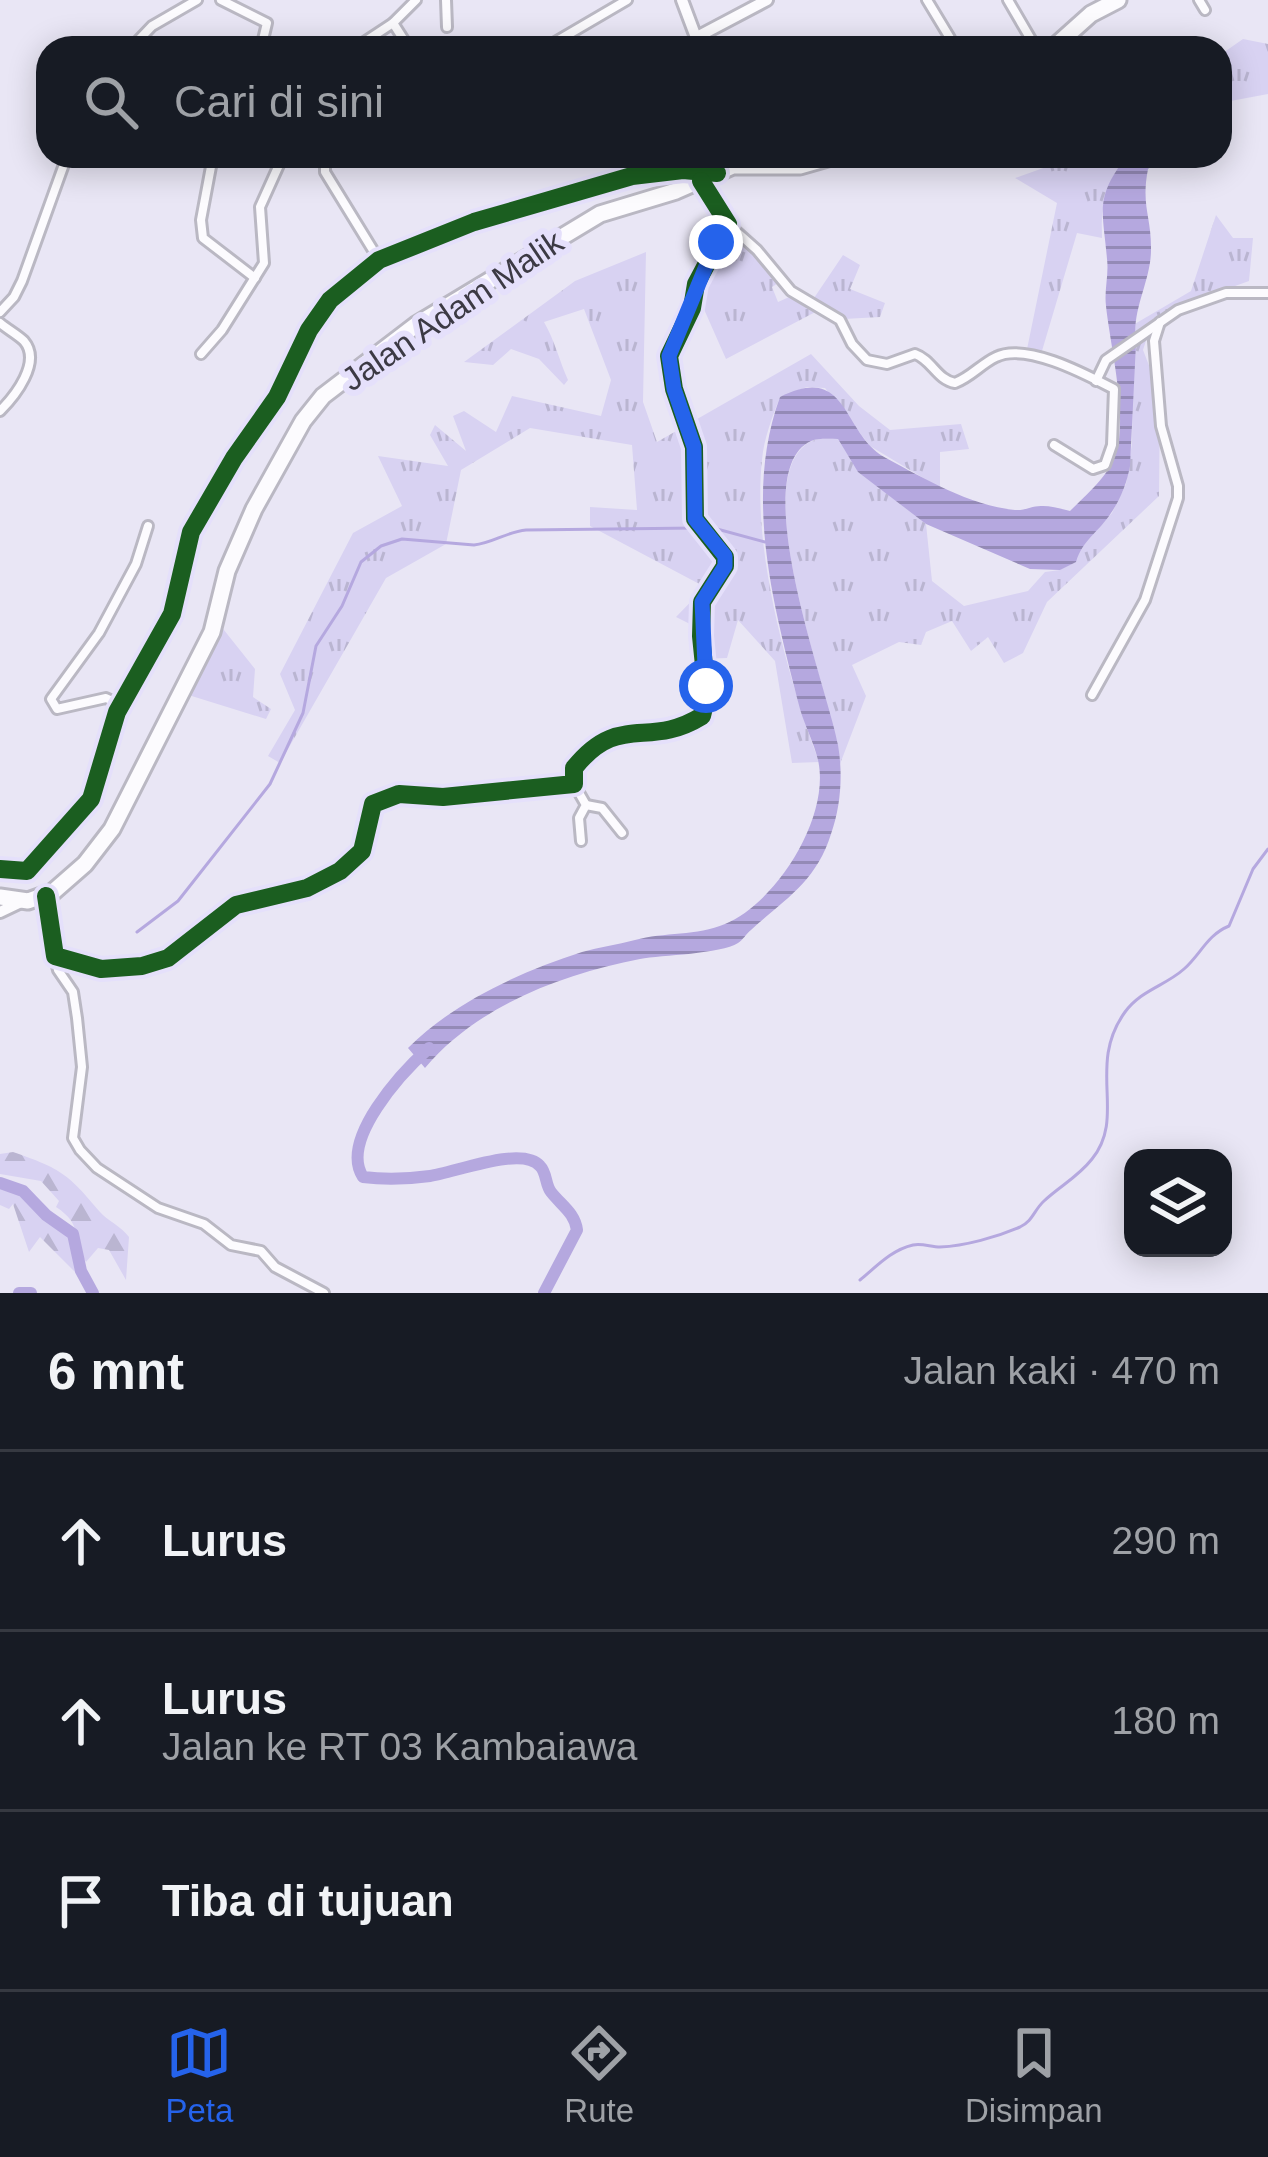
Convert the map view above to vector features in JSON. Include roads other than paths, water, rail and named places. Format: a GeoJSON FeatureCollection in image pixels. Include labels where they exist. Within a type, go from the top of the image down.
{"type":"FeatureCollection","features":[{"type":"Feature","properties":{"kind":"highway"},"geometry":{"type":"LineString","coordinates":[[1066,36],[1090,14],[1118,0]]}},
{"type":"Feature","properties":{"kind":"highway","name":"Jalan Adam Malik"},"geometry":{"type":"LineString","coordinates":[[0,897],[21,902],[46,896],[85,864],[112,829],[212,632],[227,572],[254,509],[311,408],[416,325],[572,230],[612,209],[701,181],[726,168]]}},
{"type":"Feature","properties":{"kind":"street"},"geometry":{"type":"LineString","coordinates":[[142,36],[197,0]]}},
{"type":"Feature","properties":{"kind":"street"},"geometry":{"type":"LineString","coordinates":[[221,0],[267,23],[264,36]]}},
{"type":"Feature","properties":{"kind":"street"},"geometry":{"type":"LineString","coordinates":[[374,36],[416,0]]}},
{"type":"Feature","properties":{"kind":"street"},"geometry":{"type":"LineString","coordinates":[[446,0],[447,28]]}},
{"type":"Feature","properties":{"kind":"street"},"geometry":{"type":"LineString","coordinates":[[565,36],[627,0]]}},
{"type":"Feature","properties":{"kind":"street"},"geometry":{"type":"LineString","coordinates":[[682,0],[696,36]]}},
{"type":"Feature","properties":{"kind":"street"},"geometry":{"type":"LineString","coordinates":[[710,36],[767,0]]}},
{"type":"Feature","properties":{"kind":"street"},"geometry":{"type":"LineString","coordinates":[[927,0],[949,36]]}},
{"type":"Feature","properties":{"kind":"street"},"geometry":{"type":"LineString","coordinates":[[1008,0],[1029,36]]}},
{"type":"Feature","properties":{"kind":"street"},"geometry":{"type":"LineString","coordinates":[[393,23],[402,36]]}},
{"type":"Feature","properties":{"kind":"street"},"geometry":{"type":"LineString","coordinates":[[0,311],[22,281],[63,168]]}},
{"type":"Feature","properties":{"kind":"street"},"geometry":{"type":"LineString","coordinates":[[211,168],[201,220],[203,238],[255,278]]}},
{"type":"Feature","properties":{"kind":"street"},"geometry":{"type":"LineString","coordinates":[[201,354],[266,257],[262,201],[277,168]]}},
{"type":"Feature","properties":{"kind":"street"},"geometry":{"type":"LineString","coordinates":[[325,168],[379,260]]}},
{"type":"Feature","properties":{"kind":"street"},"geometry":{"type":"LineString","coordinates":[[0,868],[19,872],[31,868],[91,800],[121,705],[172,614],[184,552],[202,509],[277,397],[319,313],[349,283],[379,260],[474,222],[604,182],[658,172],[717,173]]}},
{"type":"Feature","properties":{"kind":"street"},"geometry":{"type":"LineString","coordinates":[[701,181],[728,224],[791,291],[837,317],[867,361],[887,364],[915,354],[955,383],[994,358],[1018,354],[1058,363],[1115,392],[1112,445],[1105,466],[1089,466],[1054,445]]}},
{"type":"Feature","properties":{"kind":"street"},"geometry":{"type":"LineString","coordinates":[[586,806],[574,784],[574,767],[608,737],[625,732],[658,734],[695,720],[706,708],[702,602],[725,566],[725,556],[695,519],[695,457],[669,356],[692,308],[696,284],[728,224]]}},
{"type":"Feature","properties":{"kind":"street"},"geometry":{"type":"LineString","coordinates":[[1096,381],[1106,360],[1160,322],[1210,297],[1268,293]]}},
{"type":"Feature","properties":{"kind":"street"},"geometry":{"type":"LineString","coordinates":[[1092,695],[1145,599],[1178,498],[1161,426],[1154,340],[1160,322]]}},
{"type":"Feature","properties":{"kind":"street"},"geometry":{"type":"LineString","coordinates":[[0,323],[26,343],[29,353],[23,380],[0,411]]}},
{"type":"Feature","properties":{"kind":"street"},"geometry":{"type":"LineString","coordinates":[[121,705],[109,698],[58,709],[51,699],[99,633],[133,571],[148,526]]}},
{"type":"Feature","properties":{"kind":"street"},"geometry":{"type":"LineString","coordinates":[[55,956],[101,969],[142,966],[168,958],[236,905],[307,888],[340,871],[362,851],[374,804],[390,795],[443,797],[574,784]]}},
{"type":"Feature","properties":{"kind":"street"},"geometry":{"type":"LineString","coordinates":[[586,806],[602,808],[622,832]]}},
{"type":"Feature","properties":{"kind":"street"},"geometry":{"type":"LineString","coordinates":[[581,842],[578,818],[586,806]]}},
{"type":"Feature","properties":{"kind":"street"},"geometry":{"type":"LineString","coordinates":[[46,896],[58,970],[73,992],[77,1018],[81,1082],[72,1129],[80,1150],[97,1168],[158,1208],[204,1224],[231,1245],[261,1251],[275,1267],[324,1293]]}},
{"type":"Feature","properties":{"kind":"street"},"geometry":{"type":"LineString","coordinates":[[0,912],[21,902]]}},
{"type":"Feature","properties":{"kind":"waterway"},"geometry":{"type":"LineString","coordinates":[[706,526],[765,542]]}},
{"type":"Feature","properties":{"kind":"waterway"},"geometry":{"type":"LineString","coordinates":[[137,932],[178,901],[270,784],[303,713],[316,646],[342,606],[361,562],[381,546],[402,539],[474,545],[526,530],[696,528]]}},
{"type":"Feature","properties":{"kind":"waterway"},"geometry":{"type":"LineString","coordinates":[[860,1280],[905,1247],[960,1245],[1020,1227],[1087,1165],[1102,1143],[1108,1108],[1108,1052],[1125,1012],[1138,998],[1184,969],[1229,926],[1253,869],[1268,849]]}},
{"type":"Feature","properties":{"kind":"waterway"},"geometry":{"type":"LineString","coordinates":[[429,1048],[390,1090],[366,1126],[359,1145],[363,1177],[422,1177],[504,1159],[531,1160],[542,1169],[549,1189],[571,1214],[577,1230],[544,1293]]}},
{"type":"Feature","properties":{"kind":"waterway"},"geometry":{"type":"LineString","coordinates":[[0,1183],[23,1191],[73,1234],[81,1271],[93,1293]]}},
{"type":"Feature","properties":{"kind":"waterway"},"geometry":{"type":"LineString","coordinates":[[19,1293],[31,1293]]}}]}
